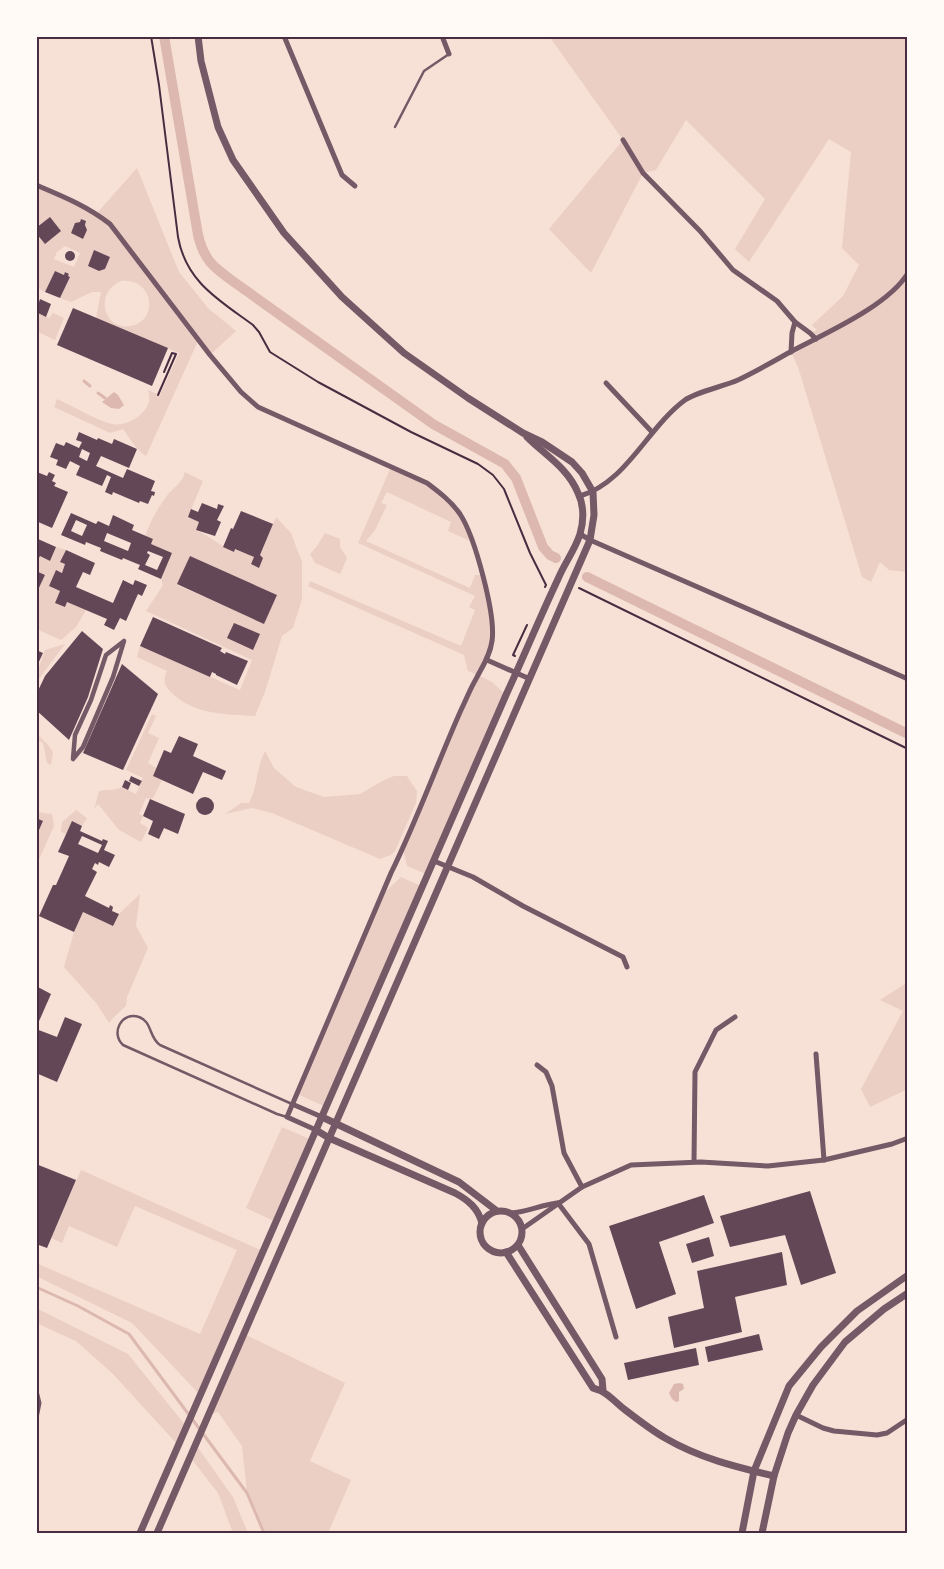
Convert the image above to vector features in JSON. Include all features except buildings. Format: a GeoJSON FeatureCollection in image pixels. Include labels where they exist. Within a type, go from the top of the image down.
{"type":"FeatureCollection","features":[{"type":"Feature","properties":{"kind":"street"},"geometry":{"type":"LineString","coordinates":[[157,1533],[590,540],[594,515],[593,492],[582,472],[572,462],[468,398],[404,353],[342,297],[284,233],[233,160],[218,127],[201,61],[198,36]]}},
{"type":"Feature","properties":{"kind":"street"},"geometry":{"type":"LineString","coordinates":[[284,36],[342,175],[355,186]]}},
{"type":"Feature","properties":{"kind":"street"},"geometry":{"type":"LineString","coordinates":[[442,36],[449,54]]}},
{"type":"Feature","properties":{"kind":"street"},"geometry":{"type":"LineString","coordinates":[[623,140],[643,173],[700,231],[734,270],[777,301],[795,322],[816,339]]}},
{"type":"Feature","properties":{"kind":"street"},"geometry":{"type":"LineString","coordinates":[[36,185],[76,202],[110,224],[210,355],[241,392],[258,407],[427,483],[445,497],[460,515],[483,575],[491,610],[493,641],[487,660],[471,688],[454,726],[409,837],[287,1116],[329,1138],[455,1193],[473,1206],[479,1214],[482,1223],[480,1235],[486,1246],[494,1252],[506,1252],[518,1245],[522,1229],[511,1213]]}},
{"type":"Feature","properties":{"kind":"street"},"geometry":{"type":"LineString","coordinates":[[580,496],[593,492],[611,480],[652,432],[686,399],[738,380],[866,312],[902,282],[908,273]]}},
{"type":"Feature","properties":{"kind":"street"},"geometry":{"type":"LineString","coordinates":[[791,352],[792,333],[795,322]]}},
{"type":"Feature","properties":{"kind":"street"},"geometry":{"type":"LineString","coordinates":[[606,383],[652,432]]}},
{"type":"Feature","properties":{"kind":"street"},"geometry":{"type":"LineString","coordinates":[[140,1533],[558,577],[580,534],[583,509],[580,496],[572,480],[558,464],[523,433]]}},
{"type":"Feature","properties":{"kind":"street"},"geometry":{"type":"LineString","coordinates":[[580,534],[908,679]]}},
{"type":"Feature","properties":{"kind":"street"},"geometry":{"type":"LineString","coordinates":[[124,641],[113,677],[83,747],[73,759],[76,735],[91,700],[106,655],[124,641]]}},
{"type":"Feature","properties":{"kind":"street"},"geometry":{"type":"LineString","coordinates":[[487,660],[530,679]]}},
{"type":"Feature","properties":{"kind":"street"},"geometry":{"type":"LineString","coordinates":[[91,700],[104,698]]}},
{"type":"Feature","properties":{"kind":"street"},"geometry":{"type":"LineString","coordinates":[[434,861],[473,877],[524,906],[623,957],[627,967]]}},
{"type":"Feature","properties":{"kind":"street"},"geometry":{"type":"LineString","coordinates":[[694,1162],[695,1072],[716,1030],[735,1017]]}},
{"type":"Feature","properties":{"kind":"street"},"geometry":{"type":"LineString","coordinates":[[816,1054],[824,1160]]}},
{"type":"Feature","properties":{"kind":"street"},"geometry":{"type":"LineString","coordinates":[[537,1065],[546,1072],[552,1086],[564,1153],[582,1187]]}},
{"type":"Feature","properties":{"kind":"street"},"geometry":{"type":"LineString","coordinates":[[292,1104],[459,1182],[497,1211]]}},
{"type":"Feature","properties":{"kind":"street"},"geometry":{"type":"LineString","coordinates":[[522,1229],[582,1187],[631,1165],[694,1162],[768,1166],[824,1160],[892,1144],[908,1138]]}},
{"type":"Feature","properties":{"kind":"street"},"geometry":{"type":"LineString","coordinates":[[482,1223],[491,1213],[497,1211],[511,1213],[533,1210],[547,1204],[558,1203]]}},
{"type":"Feature","properties":{"kind":"street"},"geometry":{"type":"LineString","coordinates":[[558,1203],[589,1244],[616,1337]]}},
{"type":"Feature","properties":{"kind":"street"},"geometry":{"type":"LineString","coordinates":[[518,1245],[602,1379],[603,1390]]}},
{"type":"Feature","properties":{"kind":"street"},"geometry":{"type":"LineString","coordinates":[[506,1252],[593,1388],[603,1390],[643,1424],[665,1439],[717,1462],[774,1476]]}},
{"type":"Feature","properties":{"kind":"street"},"geometry":{"type":"LineString","coordinates":[[742,1533],[754,1471],[790,1386],[820,1346],[857,1311],[908,1275]]}},
{"type":"Feature","properties":{"kind":"street"},"geometry":{"type":"LineString","coordinates":[[762,1533],[774,1476],[796,1415],[813,1385],[844,1342],[884,1309],[908,1293]]}},
{"type":"Feature","properties":{"kind":"street"},"geometry":{"type":"LineString","coordinates":[[36,1418],[39,1404],[37,1392]]}},
{"type":"Feature","properties":{"kind":"street"},"geometry":{"type":"LineString","coordinates":[[796,1415],[828,1430],[876,1435],[887,1433],[908,1419]]}},
{"type":"Feature","properties":{"kind":"lane"},"geometry":{"type":"LineString","coordinates":[[395,127],[424,71],[449,54]]}},
{"type":"Feature","properties":{"kind":"lane"},"geometry":{"type":"LineString","coordinates":[[287,1116],[277,1114],[127,1047],[118,1041],[118,1026],[130,1016],[138,1017],[146,1021],[155,1042],[160,1045],[292,1104]]}},
{"type":"Feature","properties":{"kind":"path"},"geometry":{"type":"LineString","coordinates":[[150,36],[159,84],[178,237],[183,257],[194,276],[207,289],[253,325],[270,352],[318,382],[411,432],[478,464],[493,476],[504,489],[530,553],[546,585],[543,591]]}},
{"type":"Feature","properties":{"kind":"path"},"geometry":{"type":"LineString","coordinates":[[158,395],[176,354],[172,353],[164,372]]}},
{"type":"Feature","properties":{"kind":"path"},"geometry":{"type":"LineString","coordinates":[[576,595],[579,587],[908,749]]}},
{"type":"Feature","properties":{"kind":"path"},"geometry":{"type":"LineString","coordinates":[[522,660],[513,655],[529,621]]}},
{"type":"Feature","properties":{"kind":"shaded area"},"geometry":{"type":"Polygon","coordinates":[[[549,36],[908,36],[908,572],[889,570],[880,562],[871,582],[862,577],[798,367],[791,352],[816,339],[810,333],[817,330],[812,325],[843,296],[859,265],[842,248],[851,152],[829,139],[749,262],[735,249],[765,199],[686,120],[656,170],[643,173],[591,273],[549,229],[623,140],[549,36]]]}},
{"type":"Feature","properties":{"kind":"shaded area"},"geometry":{"type":"Polygon","coordinates":[[[137,168],[179,272],[208,308],[236,331],[210,355],[198,341],[146,456],[136,447],[123,429],[110,433],[54,407],[57,399],[112,424],[123,424],[131,421],[138,417],[148,406],[148,390],[160,395],[179,353],[96,318],[101,292],[92,292],[71,302],[60,298],[70,277],[66,272],[64,275],[55,271],[45,292],[36,287],[36,233],[45,243],[36,228],[36,185],[97,213],[137,168]],[[81,219],[80,222],[75,223],[71,233],[83,239],[86,222],[81,219]],[[65,246],[57,252],[54,259],[74,267],[80,253],[65,246]],[[94,251],[100,271],[105,269],[110,257],[94,251]],[[121,281],[107,293],[105,301],[105,310],[108,317],[114,323],[121,326],[131,326],[140,322],[146,316],[149,308],[146,292],[132,282],[121,281]]]}},
{"type":"Feature","properties":{"kind":"shaded area"},"geometry":{"type":"Polygon","coordinates":[[[36,312],[49,318],[53,313],[64,318],[55,340],[36,331],[36,312]]]}},
{"type":"Feature","properties":{"kind":"shaded area"},"geometry":{"type":"Polygon","coordinates":[[[114,392],[124,405],[119,409],[111,408],[102,402],[114,392]]]}},
{"type":"Feature","properties":{"kind":"shaded area"},"geometry":{"type":"Polygon","coordinates":[[[391,467],[427,483],[460,515],[472,542],[448,531],[451,522],[387,492],[381,503],[387,505],[375,530],[366,541],[470,588],[475,575],[483,575],[493,641],[478,675],[468,671],[464,655],[308,586],[310,581],[461,646],[475,610],[469,607],[475,596],[358,543],[391,467]]]}},
{"type":"Feature","properties":{"kind":"shaded area"},"geometry":{"type":"Polygon","coordinates":[[[185,472],[203,481],[188,517],[199,522],[196,530],[234,552],[235,549],[254,557],[251,564],[259,567],[263,558],[260,555],[276,517],[291,533],[302,562],[302,599],[293,628],[282,636],[265,692],[255,716],[211,712],[191,706],[166,687],[165,678],[167,671],[137,657],[140,646],[240,690],[252,660],[146,611],[163,585],[161,579],[172,553],[151,544],[153,539],[145,536],[160,506],[184,476],[185,472]],[[190,556],[177,585],[264,623],[277,595],[190,556]]]}},
{"type":"Feature","properties":{"kind":"shaded area"},"geometry":{"type":"Polygon","coordinates":[[[325,533],[340,539],[340,547],[347,558],[340,574],[315,563],[310,554],[325,533]]]}},
{"type":"Feature","properties":{"kind":"shaded area"},"geometry":{"type":"Polygon","coordinates":[[[56,547],[66,550],[61,562],[65,564],[62,573],[56,570],[49,586],[60,591],[55,603],[65,607],[67,602],[86,610],[76,627],[61,640],[36,629],[36,593],[45,575],[36,571],[36,564],[40,556],[50,561],[56,547]]]}},
{"type":"Feature","properties":{"kind":"shaded area"},"geometry":{"type":"Polygon","coordinates":[[[65,644],[36,683],[36,676],[45,650],[65,644]]]}},
{"type":"Feature","properties":{"kind":"shaded area"},"geometry":{"type":"Polygon","coordinates":[[[478,675],[492,682],[506,695],[428,875],[407,866],[403,849],[478,675]]]}},
{"type":"Feature","properties":{"kind":"shaded area"},"geometry":{"type":"Polygon","coordinates":[[[152,714],[156,716],[148,733],[159,738],[148,763],[156,768],[153,776],[162,780],[153,798],[146,798],[139,814],[143,816],[140,823],[148,828],[141,842],[119,830],[98,804],[94,809],[99,791],[122,787],[136,794],[143,778],[126,770],[152,714]]]}},
{"type":"Feature","properties":{"kind":"shaded area"},"geometry":{"type":"Polygon","coordinates":[[[36,733],[53,752],[51,765],[47,763],[43,743],[36,739],[36,733]]]}},
{"type":"Feature","properties":{"kind":"shaded area"},"geometry":{"type":"Polygon","coordinates":[[[265,751],[274,768],[296,787],[324,797],[360,794],[394,776],[407,776],[417,791],[416,803],[395,851],[391,855],[380,859],[272,813],[252,808],[225,814],[241,803],[249,803],[265,751]]]}},
{"type":"Feature","properties":{"kind":"shaded area"},"geometry":{"type":"Polygon","coordinates":[[[76,810],[87,818],[82,826],[72,822],[66,834],[61,832],[62,822],[76,810]]]}},
{"type":"Feature","properties":{"kind":"shaded area"},"geometry":{"type":"Polygon","coordinates":[[[36,812],[52,814],[54,826],[36,866],[36,837],[43,822],[36,818],[36,812]]]}},
{"type":"Feature","properties":{"kind":"shaded area"},"geometry":{"type":"Polygon","coordinates":[[[401,877],[423,887],[326,1107],[297,1094],[381,896],[401,877]]]}},
{"type":"Feature","properties":{"kind":"shaded area"},"geometry":{"type":"Polygon","coordinates":[[[140,894],[136,926],[148,948],[127,997],[126,1006],[109,1023],[97,1004],[64,967],[74,932],[83,912],[113,926],[119,914],[140,894]]]}},
{"type":"Feature","properties":{"kind":"shaded area"},"geometry":{"type":"Polygon","coordinates":[[[908,982],[908,1089],[870,1107],[861,1089],[903,1011],[880,1000],[908,982]]]}},
{"type":"Feature","properties":{"kind":"shaded area"},"geometry":{"type":"Polygon","coordinates":[[[282,1127],[312,1140],[276,1222],[246,1208],[282,1127]]]}},
{"type":"Feature","properties":{"kind":"shaded area"},"geometry":{"type":"Polygon","coordinates":[[[81,1170],[263,1251],[200,1395],[132,1323],[36,1276],[36,1263],[200,1334],[237,1250],[135,1206],[117,1247],[69,1226],[62,1243],[51,1238],[81,1170]]]}},
{"type":"Feature","properties":{"kind":"shaded area"},"geometry":{"type":"Polygon","coordinates":[[[36,1308],[128,1354],[186,1426],[178,1445],[113,1374],[76,1341],[36,1323],[36,1308]]]}},
{"type":"Feature","properties":{"kind":"shaded area"},"geometry":{"type":"Polygon","coordinates":[[[244,1334],[345,1383],[310,1461],[351,1480],[328,1533],[264,1533],[247,1493],[242,1446],[218,1412],[209,1414],[244,1334]]]}},
{"type":"Feature","properties":{"kind":"shaded area"},"geometry":{"type":"Polygon","coordinates":[[[674,1384],[683,1384],[684,1389],[679,1392],[679,1401],[676,1402],[669,1393],[674,1384]]]}},
{"type":"Feature","properties":{"kind":"shaded area"},"geometry":{"type":"Polygon","coordinates":[[[196,1445],[233,1497],[248,1533],[233,1533],[218,1493],[190,1457],[196,1445]]]}},
{"type":"Feature","properties":{"kind":"waterway"},"geometry":{"type":"LineString","coordinates":[[164,36],[198,235],[206,257],[227,277],[433,424],[505,464],[516,478],[543,547],[550,555],[556,558]]}},
{"type":"Feature","properties":{"kind":"waterway"},"geometry":{"type":"LineString","coordinates":[[84,381],[90,386]]}},
{"type":"Feature","properties":{"kind":"waterway"},"geometry":{"type":"LineString","coordinates":[[98,393],[105,398]]}},
{"type":"Feature","properties":{"kind":"waterway"},"geometry":{"type":"LineString","coordinates":[[587,577],[908,734]]}},
{"type":"Feature","properties":{"kind":"waterway"},"geometry":{"type":"LineString","coordinates":[[36,1287],[78,1306],[129,1334],[247,1493],[264,1533]]}}]}
